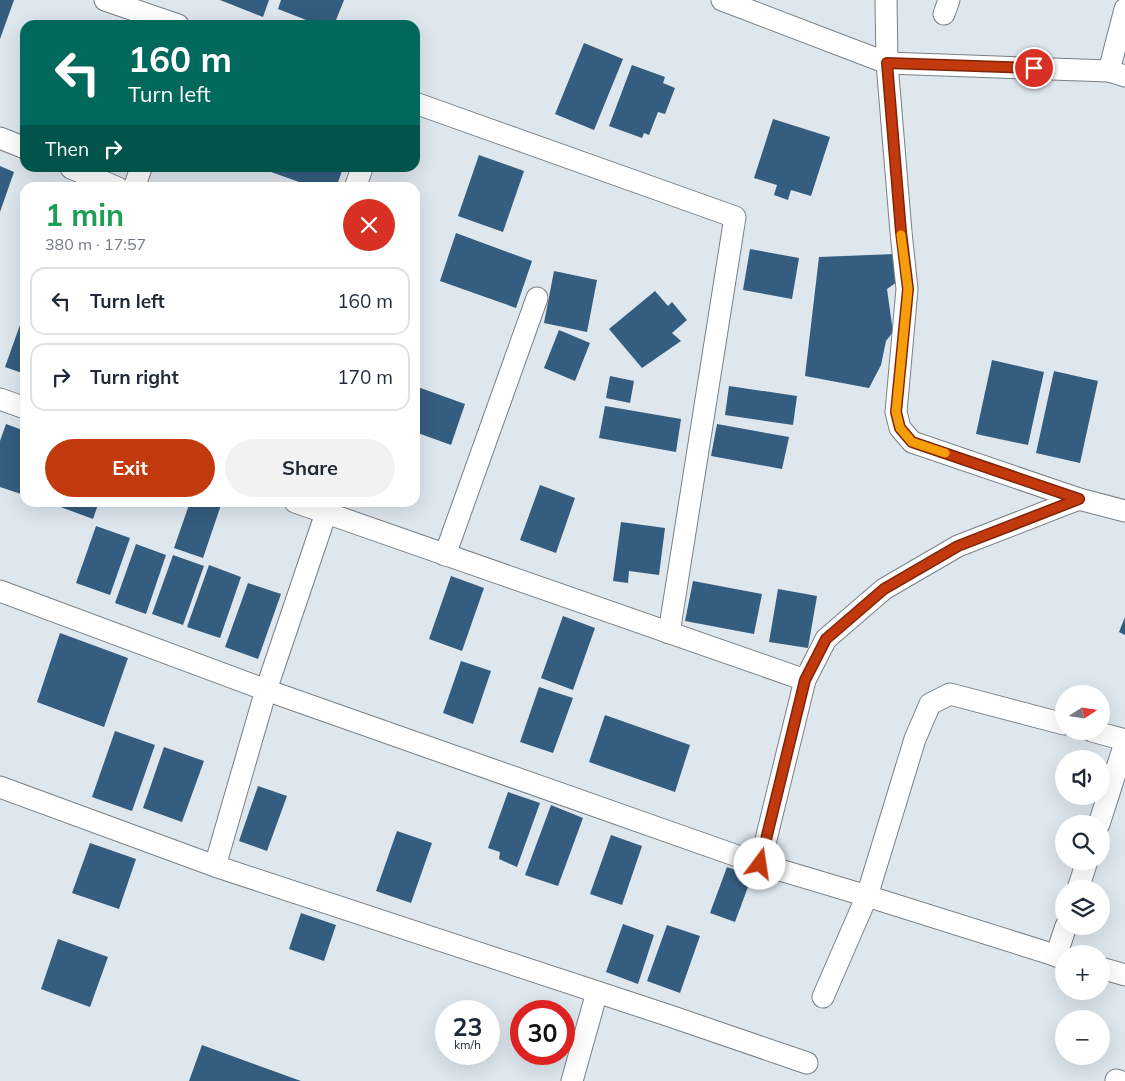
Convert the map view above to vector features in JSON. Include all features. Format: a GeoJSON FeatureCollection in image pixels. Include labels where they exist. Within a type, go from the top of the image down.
{"type":"FeatureCollection","features":[{"type":"Feature","properties":{"kind":"street"},"geometry":{"type":"LineString","coordinates":[[105,0],[156,8],[172,20]]}},
{"type":"Feature","properties":{"kind":"street"},"geometry":{"type":"LineString","coordinates":[[722,0],[887,63],[1117,73],[1125,9]]}},
{"type":"Feature","properties":{"kind":"street"},"geometry":{"type":"LineString","coordinates":[[886,0],[887,63],[901,232],[908,289],[896,412],[900,428],[912,442],[1079,499],[1125,510]]}},
{"type":"Feature","properties":{"kind":"street"},"geometry":{"type":"LineString","coordinates":[[420,105],[735,217],[669,633]]}},
{"type":"Feature","properties":{"kind":"street"},"geometry":{"type":"LineString","coordinates":[[0,138],[20,146]]}},
{"type":"Feature","properties":{"kind":"street"},"geometry":{"type":"LineString","coordinates":[[80,172],[104,182]]}},
{"type":"Feature","properties":{"kind":"street"},"geometry":{"type":"LineString","coordinates":[[445,555],[537,298]]}},
{"type":"Feature","properties":{"kind":"street"},"geometry":{"type":"LineString","coordinates":[[0,399],[20,406]]}},
{"type":"Feature","properties":{"kind":"street"},"geometry":{"type":"LineString","coordinates":[[760,864],[805,680],[826,639],[884,589],[958,546],[1079,499]]}},
{"type":"Feature","properties":{"kind":"street"},"geometry":{"type":"LineString","coordinates":[[310,507],[805,680]]}},
{"type":"Feature","properties":{"kind":"street"},"geometry":{"type":"LineString","coordinates":[[215,866],[266,690],[326,513]]}},
{"type":"Feature","properties":{"kind":"street"},"geometry":{"type":"LineString","coordinates":[[0,591],[266,690],[760,864],[1055,955]]}},
{"type":"Feature","properties":{"kind":"street"},"geometry":{"type":"LineString","coordinates":[[823,997],[866,896],[915,739],[930,704],[950,694],[1055,722]]}},
{"type":"Feature","properties":{"kind":"street"},"geometry":{"type":"LineString","coordinates":[[1102,815],[1125,742],[1110,737]]}},
{"type":"Feature","properties":{"kind":"street"},"geometry":{"type":"LineString","coordinates":[[0,786],[215,866],[807,1063]]}},
{"type":"Feature","properties":{"kind":"street"},"geometry":{"type":"LineString","coordinates":[[1110,971],[1125,975]]}},
{"type":"Feature","properties":{"kind":"street"},"geometry":{"type":"LineString","coordinates":[[572,1081],[598,992]]}},
{"type":"Feature","properties":{"kind":"building"},"geometry":{"type":"Polygon","coordinates":[[[0,0],[14,0],[0,39],[0,0]]]}},
{"type":"Feature","properties":{"kind":"building"},"geometry":{"type":"Polygon","coordinates":[[[220,0],[269,0],[263,17],[220,0]]]}},
{"type":"Feature","properties":{"kind":"building"},"geometry":{"type":"Polygon","coordinates":[[[281,0],[344,0],[336,20],[306,20],[278,9],[281,0]]]}},
{"type":"Feature","properties":{"kind":"building"},"geometry":{"type":"Polygon","coordinates":[[[584,43],[623,59],[594,130],[555,114],[584,43]]]}},
{"type":"Feature","properties":{"kind":"building"},"geometry":{"type":"Polygon","coordinates":[[[632,65],[665,77],[663,83],[675,88],[665,114],[658,112],[649,135],[644,133],[642,138],[609,126],[632,65]]]}},
{"type":"Feature","properties":{"kind":"building"},"geometry":{"type":"Polygon","coordinates":[[[773,119],[830,137],[811,196],[791,190],[788,200],[774,195],[777,185],[754,178],[773,119]]]}},
{"type":"Feature","properties":{"kind":"building"},"geometry":{"type":"Polygon","coordinates":[[[479,155],[524,171],[503,232],[458,216],[479,155]]]}},
{"type":"Feature","properties":{"kind":"building"},"geometry":{"type":"Polygon","coordinates":[[[0,166],[14,172],[0,212],[0,166]]]}},
{"type":"Feature","properties":{"kind":"building"},"geometry":{"type":"Polygon","coordinates":[[[271,172],[342,172],[338,182],[299,182],[271,172]]]}},
{"type":"Feature","properties":{"kind":"building"},"geometry":{"type":"Polygon","coordinates":[[[456,233],[532,261],[516,308],[440,281],[456,233]]]}},
{"type":"Feature","properties":{"kind":"building"},"geometry":{"type":"Polygon","coordinates":[[[750,249],[799,258],[792,299],[743,290],[750,249]]]}},
{"type":"Feature","properties":{"kind":"building"},"geometry":{"type":"Polygon","coordinates":[[[895,254],[897,282],[887,289],[893,332],[886,341],[881,365],[869,388],[805,376],[819,257],[895,254]]]}},
{"type":"Feature","properties":{"kind":"building"},"geometry":{"type":"Polygon","coordinates":[[[554,271],[597,280],[587,332],[544,323],[554,271]]]}},
{"type":"Feature","properties":{"kind":"building"},"geometry":{"type":"Polygon","coordinates":[[[655,291],[668,306],[672,302],[687,320],[672,333],[681,341],[642,368],[609,329],[655,291]]]}},
{"type":"Feature","properties":{"kind":"building"},"geometry":{"type":"Polygon","coordinates":[[[20,325],[20,372],[5,367],[20,325]]]}},
{"type":"Feature","properties":{"kind":"building"},"geometry":{"type":"Polygon","coordinates":[[[559,330],[590,343],[575,381],[544,368],[559,330]]]}},
{"type":"Feature","properties":{"kind":"building"},"geometry":{"type":"Polygon","coordinates":[[[992,360],[1044,372],[1028,445],[976,434],[992,360]]]}},
{"type":"Feature","properties":{"kind":"building"},"geometry":{"type":"Polygon","coordinates":[[[1054,371],[1098,381],[1080,463],[1036,453],[1054,371]]]}},
{"type":"Feature","properties":{"kind":"building"},"geometry":{"type":"Polygon","coordinates":[[[610,376],[634,381],[630,403],[606,398],[610,376]]]}},
{"type":"Feature","properties":{"kind":"building"},"geometry":{"type":"Polygon","coordinates":[[[729,386],[797,396],[793,425],[725,415],[729,386]]]}},
{"type":"Feature","properties":{"kind":"building"},"geometry":{"type":"Polygon","coordinates":[[[420,388],[465,404],[451,445],[420,434],[420,388]]]}},
{"type":"Feature","properties":{"kind":"building"},"geometry":{"type":"Polygon","coordinates":[[[605,406],[681,419],[676,452],[599,438],[605,406]]]}},
{"type":"Feature","properties":{"kind":"building"},"geometry":{"type":"Polygon","coordinates":[[[6,424],[20,429],[20,494],[0,487],[0,441],[6,424]]]}},
{"type":"Feature","properties":{"kind":"building"},"geometry":{"type":"Polygon","coordinates":[[[717,424],[789,437],[782,469],[711,456],[717,424]]]}},
{"type":"Feature","properties":{"kind":"building"},"geometry":{"type":"Polygon","coordinates":[[[540,485],[575,498],[556,553],[520,540],[540,485]]]}},
{"type":"Feature","properties":{"kind":"building"},"geometry":{"type":"Polygon","coordinates":[[[61,507],[97,507],[93,519],[61,507]]]}},
{"type":"Feature","properties":{"kind":"building"},"geometry":{"type":"Polygon","coordinates":[[[188,507],[220,507],[203,558],[174,548],[188,507]]]}},
{"type":"Feature","properties":{"kind":"building"},"geometry":{"type":"Polygon","coordinates":[[[621,522],[665,528],[659,575],[629,571],[628,583],[613,581],[621,522]]]}},
{"type":"Feature","properties":{"kind":"building"},"geometry":{"type":"Polygon","coordinates":[[[96,526],[130,538],[110,595],[76,583],[96,526]]]}},
{"type":"Feature","properties":{"kind":"building"},"geometry":{"type":"Polygon","coordinates":[[[136,544],[166,555],[146,614],[115,603],[136,544]]]}},
{"type":"Feature","properties":{"kind":"building"},"geometry":{"type":"Polygon","coordinates":[[[173,555],[204,566],[183,625],[152,614],[173,555]]]}},
{"type":"Feature","properties":{"kind":"building"},"geometry":{"type":"Polygon","coordinates":[[[209,565],[241,577],[220,638],[187,627],[209,565]]]}},
{"type":"Feature","properties":{"kind":"building"},"geometry":{"type":"Polygon","coordinates":[[[451,576],[484,588],[462,651],[429,639],[451,576]]]}},
{"type":"Feature","properties":{"kind":"building"},"geometry":{"type":"Polygon","coordinates":[[[693,581],[762,594],[754,634],[685,621],[693,581]]]}},
{"type":"Feature","properties":{"kind":"building"},"geometry":{"type":"Polygon","coordinates":[[[248,583],[281,594],[258,659],[225,647],[248,583]]]}},
{"type":"Feature","properties":{"kind":"building"},"geometry":{"type":"Polygon","coordinates":[[[778,589],[817,596],[808,648],[769,642],[778,589]]]}},
{"type":"Feature","properties":{"kind":"building"},"geometry":{"type":"Polygon","coordinates":[[[563,616],[595,628],[573,690],[541,678],[563,616]]]}},
{"type":"Feature","properties":{"kind":"building"},"geometry":{"type":"Polygon","coordinates":[[[1125,617],[1125,635],[1119,632],[1125,617]]]}},
{"type":"Feature","properties":{"kind":"building"},"geometry":{"type":"Polygon","coordinates":[[[60,633],[128,658],[104,727],[37,702],[60,633]]]}},
{"type":"Feature","properties":{"kind":"building"},"geometry":{"type":"Polygon","coordinates":[[[461,661],[491,671],[473,724],[443,713],[461,661]]]}},
{"type":"Feature","properties":{"kind":"building"},"geometry":{"type":"Polygon","coordinates":[[[539,687],[573,698],[553,753],[520,742],[539,687]]]}},
{"type":"Feature","properties":{"kind":"building"},"geometry":{"type":"Polygon","coordinates":[[[605,715],[690,745],[675,792],[589,762],[605,715]]]}},
{"type":"Feature","properties":{"kind":"building"},"geometry":{"type":"Polygon","coordinates":[[[115,731],[155,745],[132,811],[92,797],[115,731]]]}},
{"type":"Feature","properties":{"kind":"building"},"geometry":{"type":"Polygon","coordinates":[[[164,747],[204,761],[182,822],[143,808],[164,747]]]}},
{"type":"Feature","properties":{"kind":"building"},"geometry":{"type":"Polygon","coordinates":[[[258,786],[287,796],[267,851],[239,841],[258,786]]]}},
{"type":"Feature","properties":{"kind":"building"},"geometry":{"type":"Polygon","coordinates":[[[508,792],[540,803],[517,867],[499,859],[500,852],[488,848],[508,792]]]}},
{"type":"Feature","properties":{"kind":"building"},"geometry":{"type":"Polygon","coordinates":[[[551,805],[583,818],[558,886],[525,875],[551,805]]]}},
{"type":"Feature","properties":{"kind":"building"},"geometry":{"type":"Polygon","coordinates":[[[397,831],[432,843],[411,903],[376,891],[397,831]]]}},
{"type":"Feature","properties":{"kind":"building"},"geometry":{"type":"Polygon","coordinates":[[[611,835],[642,846],[622,905],[590,894],[611,835]]]}},
{"type":"Feature","properties":{"kind":"building"},"geometry":{"type":"Polygon","coordinates":[[[90,843],[136,859],[119,909],[72,893],[90,843]]]}},
{"type":"Feature","properties":{"kind":"building"},"geometry":{"type":"Polygon","coordinates":[[[727,867],[752,876],[735,922],[710,913],[727,867]]]}},
{"type":"Feature","properties":{"kind":"building"},"geometry":{"type":"Polygon","coordinates":[[[301,913],[336,925],[324,961],[289,949],[301,913]]]}},
{"type":"Feature","properties":{"kind":"building"},"geometry":{"type":"Polygon","coordinates":[[[623,924],[654,935],[638,984],[606,972],[623,924]]]}},
{"type":"Feature","properties":{"kind":"building"},"geometry":{"type":"Polygon","coordinates":[[[667,925],[700,936],[680,993],[647,981],[667,925]]]}},
{"type":"Feature","properties":{"kind":"building"},"geometry":{"type":"Polygon","coordinates":[[[58,939],[108,957],[90,1007],[41,989],[58,939]]]}},
{"type":"Feature","properties":{"kind":"building"},"geometry":{"type":"Polygon","coordinates":[[[202,1045],[301,1081],[189,1081],[202,1045]]]}},
{"type":"Feature","properties":{"kind":"slow traffic"},"geometry":{"type":"LineString","coordinates":[[901,235],[908,289],[896,412],[900,428],[912,442],[945,453]]}},
{"type":"Feature","properties":{"kind":"route"},"geometry":{"type":"LineString","coordinates":[[760,864],[805,680],[826,639],[884,589],[958,546],[1079,499],[912,442],[900,428],[896,412],[908,289],[901,232],[887,63],[1034,68]]}}]}
